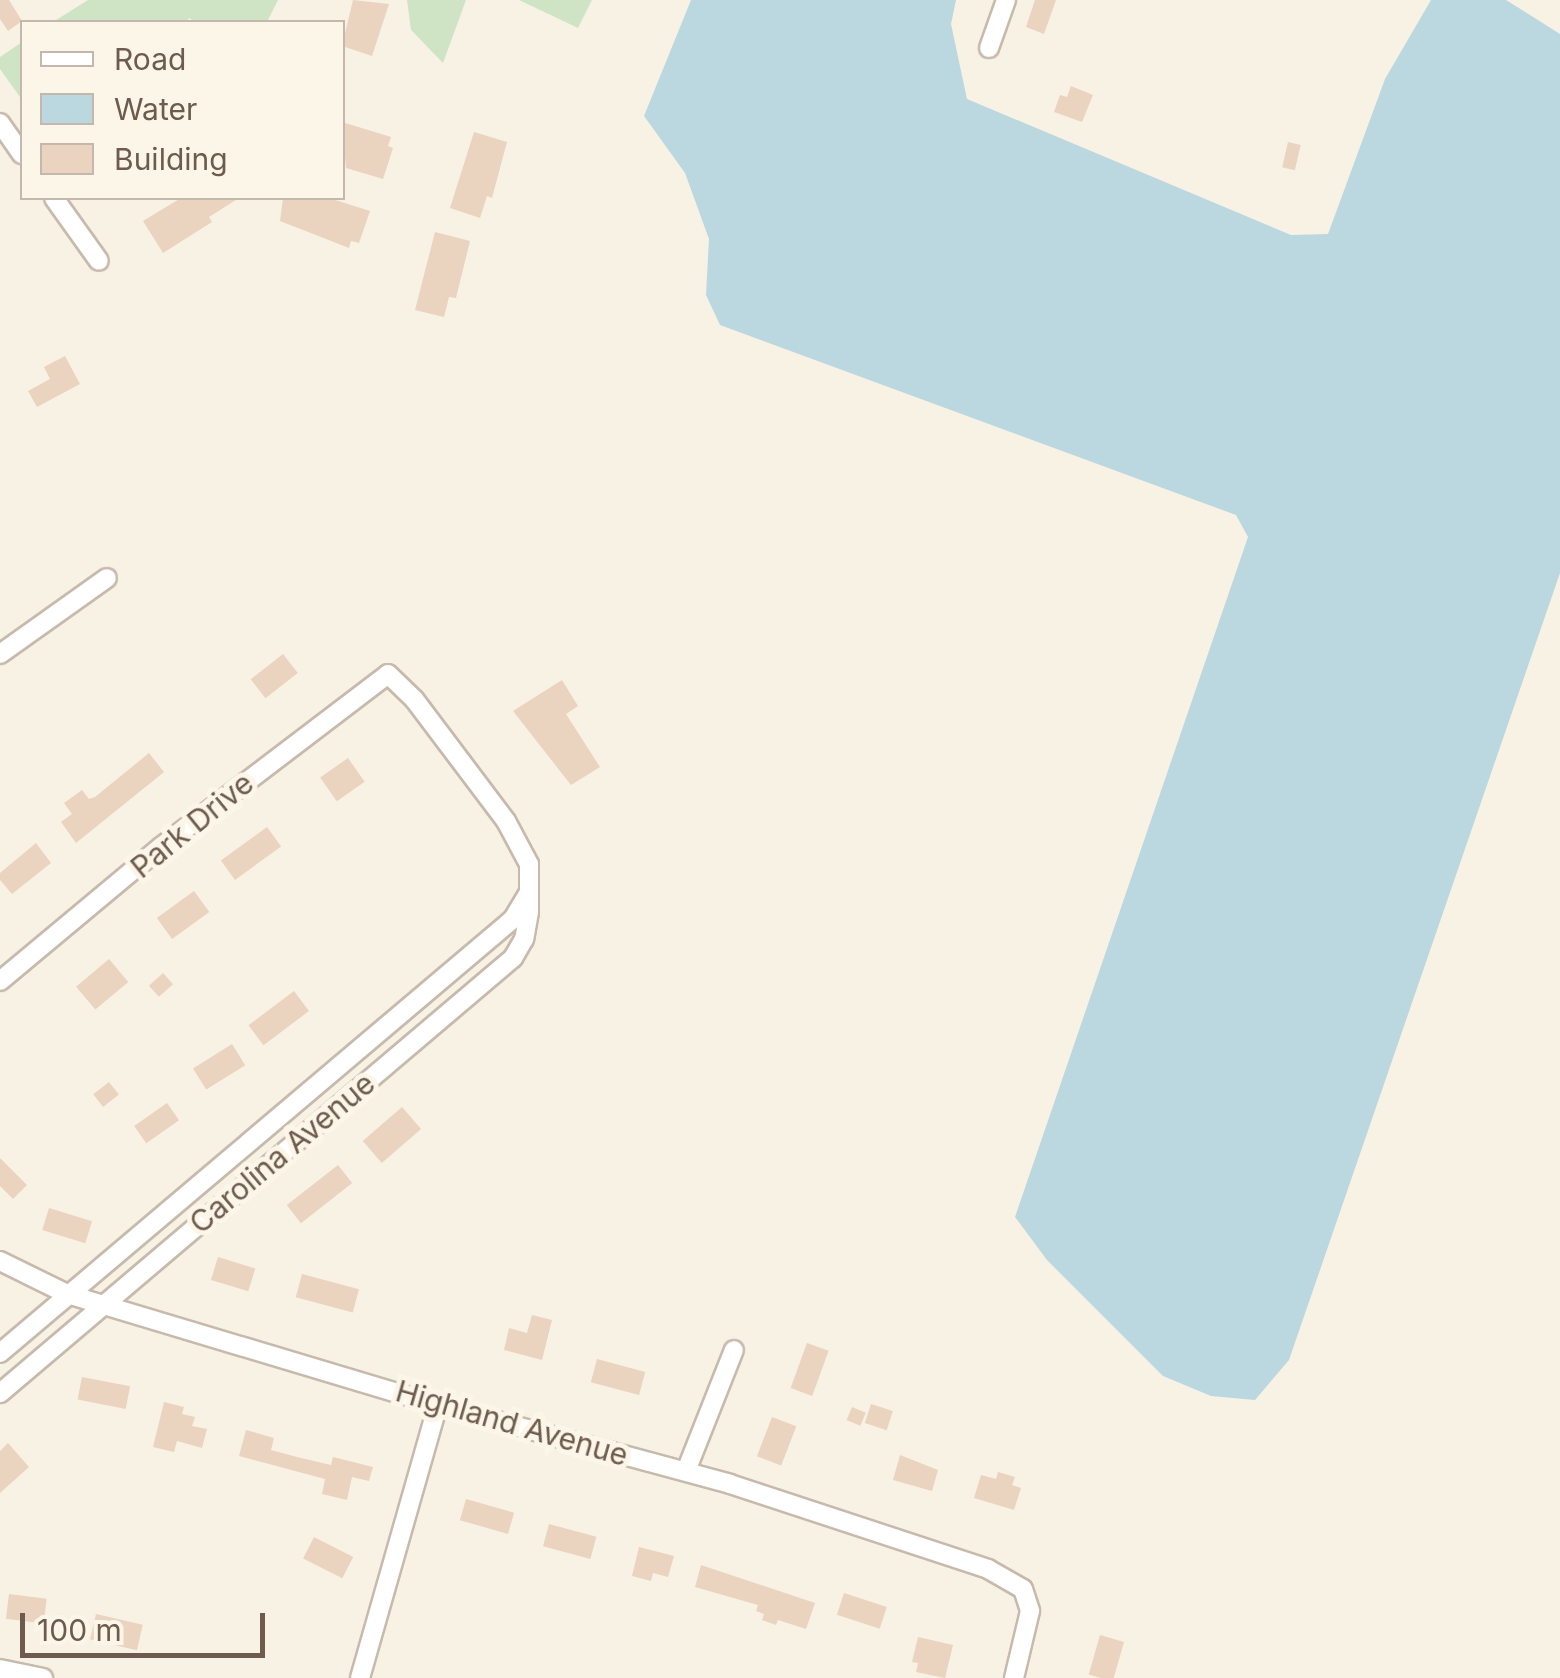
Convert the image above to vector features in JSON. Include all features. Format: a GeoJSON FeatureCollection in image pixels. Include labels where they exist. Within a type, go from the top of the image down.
{"type":"FeatureCollection","features":[{"type":"Feature","properties":{"kind":"street"},"geometry":{"type":"LineString","coordinates":[[989,48],[1006,0]]}},
{"type":"Feature","properties":{"kind":"street"},"geometry":{"type":"LineString","coordinates":[[0,123],[20,151]]}},
{"type":"Feature","properties":{"kind":"street"},"geometry":{"type":"LineString","coordinates":[[55,200],[99,261]]}},
{"type":"Feature","properties":{"kind":"street"},"geometry":{"type":"LineString","coordinates":[[0,654],[107,578]]}},
{"type":"Feature","properties":{"kind":"street","name":"Carolina Avenue"},"geometry":{"type":"LineString","coordinates":[[0,1393],[513,958],[524,938],[531,879],[524,850],[414,699],[388,674]]}},
{"type":"Feature","properties":{"kind":"street","name":"Park Drive"},"geometry":{"type":"LineString","coordinates":[[0,982],[161,847],[388,674]]}},
{"type":"Feature","properties":{"kind":"street","name":"Carolina Avenue"},"geometry":{"type":"LineString","coordinates":[[0,1352],[512,919],[529,894]]}},
{"type":"Feature","properties":{"kind":"street"},"geometry":{"type":"LineString","coordinates":[[314,1086],[334,1108]]}},
{"type":"Feature","properties":{"kind":"street","name":"Highland Avenue"},"geometry":{"type":"LineString","coordinates":[[0,1261],[68,1294],[438,1404],[686,1472],[988,1569],[1023,1589],[1030,1611],[1014,1678]]}},
{"type":"Feature","properties":{"kind":"street"},"geometry":{"type":"LineString","coordinates":[[686,1472],[734,1350]]}},
{"type":"Feature","properties":{"kind":"street"},"geometry":{"type":"LineString","coordinates":[[360,1678],[438,1404]]}},
{"type":"Feature","properties":{"kind":"street"},"geometry":{"type":"LineString","coordinates":[[0,1669],[43,1678]]}},
{"type":"Feature","properties":{"kind":"green space"},"geometry":{"type":"Polygon","coordinates":[[[88,0],[278,0],[268,20],[56,20],[88,0]]]}},
{"type":"Feature","properties":{"kind":"green space"},"geometry":{"type":"Polygon","coordinates":[[[407,0],[466,0],[443,63],[411,30],[407,0]]]}},
{"type":"Feature","properties":{"kind":"green space"},"geometry":{"type":"Polygon","coordinates":[[[519,0],[592,0],[578,28],[519,0]]]}},
{"type":"Feature","properties":{"kind":"green space"},"geometry":{"type":"Polygon","coordinates":[[[20,43],[20,97],[0,69],[0,57],[20,43]]]}},
{"type":"Feature","properties":{"kind":"water"},"geometry":{"type":"Polygon","coordinates":[[[691,0],[956,0],[951,24],[967,99],[1291,235],[1328,234],[1385,79],[1431,0],[1506,0],[1560,34],[1560,573],[1289,1360],[1255,1400],[1211,1396],[1163,1376],[1047,1260],[1015,1217],[1248,537],[1236,515],[720,325],[706,295],[709,239],[685,173],[644,116],[691,0]]]}},
{"type":"Feature","properties":{"kind":"building"},"geometry":{"type":"Polygon","coordinates":[[[0,0],[9,0],[21,20],[8,31],[0,19],[0,0]]]}},
{"type":"Feature","properties":{"kind":"building"},"geometry":{"type":"Polygon","coordinates":[[[353,0],[389,4],[372,56],[345,47],[353,0]]]}},
{"type":"Feature","properties":{"kind":"building"},"geometry":{"type":"Polygon","coordinates":[[[1035,0],[1056,0],[1044,34],[1026,27],[1035,0]]]}},
{"type":"Feature","properties":{"kind":"building"},"geometry":{"type":"Polygon","coordinates":[[[1071,86],[1093,95],[1082,122],[1054,112],[1060,95],[1067,97],[1071,86]]]}},
{"type":"Feature","properties":{"kind":"building"},"geometry":{"type":"Polygon","coordinates":[[[345,123],[391,137],[388,146],[393,148],[383,179],[346,168],[345,123]]]}},
{"type":"Feature","properties":{"kind":"building"},"geometry":{"type":"Polygon","coordinates":[[[474,132],[507,142],[492,198],[487,196],[480,218],[450,208],[474,132]]]}},
{"type":"Feature","properties":{"kind":"building"},"geometry":{"type":"Polygon","coordinates":[[[1288,142],[1301,145],[1295,170],[1282,167],[1288,142]]]}},
{"type":"Feature","properties":{"kind":"building"},"geometry":{"type":"Polygon","coordinates":[[[178,200],[236,200],[209,217],[212,222],[163,253],[143,221],[178,200]]]}},
{"type":"Feature","properties":{"kind":"building"},"geometry":{"type":"Polygon","coordinates":[[[283,200],[335,200],[370,211],[359,243],[351,241],[349,248],[280,221],[283,200]]]}},
{"type":"Feature","properties":{"kind":"building"},"geometry":{"type":"Polygon","coordinates":[[[435,232],[470,241],[456,298],[449,297],[444,317],[415,310],[435,232]]]}},
{"type":"Feature","properties":{"kind":"building"},"geometry":{"type":"Polygon","coordinates":[[[65,356],[80,384],[37,407],[28,391],[50,379],[44,367],[65,356]]]}},
{"type":"Feature","properties":{"kind":"building"},"geometry":{"type":"Polygon","coordinates":[[[283,654],[298,673],[265,698],[251,679],[283,654]]]}},
{"type":"Feature","properties":{"kind":"building"},"geometry":{"type":"Polygon","coordinates":[[[562,680],[578,706],[566,714],[600,767],[571,785],[513,711],[562,680]]]}},
{"type":"Feature","properties":{"kind":"building"},"geometry":{"type":"Polygon","coordinates":[[[149,753],[164,772],[76,843],[61,822],[72,814],[64,803],[82,790],[89,799],[95,797],[149,753]]]}},
{"type":"Feature","properties":{"kind":"building"},"geometry":{"type":"Polygon","coordinates":[[[348,758],[365,782],[337,801],[320,778],[348,758]]]}},
{"type":"Feature","properties":{"kind":"building"},"geometry":{"type":"Polygon","coordinates":[[[267,827],[281,846],[235,880],[221,861],[267,827]]]}},
{"type":"Feature","properties":{"kind":"building"},"geometry":{"type":"Polygon","coordinates":[[[36,843],[51,863],[12,894],[0,880],[0,873],[36,843]]]}},
{"type":"Feature","properties":{"kind":"building"},"geometry":{"type":"Polygon","coordinates":[[[194,891],[209,912],[172,939],[157,918],[194,891]]]}},
{"type":"Feature","properties":{"kind":"building"},"geometry":{"type":"Polygon","coordinates":[[[109,959],[128,982],[95,1010],[76,987],[109,959]]]}},
{"type":"Feature","properties":{"kind":"building"},"geometry":{"type":"Polygon","coordinates":[[[163,973],[173,984],[159,997],[149,986],[163,973]]]}},
{"type":"Feature","properties":{"kind":"building"},"geometry":{"type":"Polygon","coordinates":[[[294,991],[309,1011],[264,1045],[248,1025],[294,991]]]}},
{"type":"Feature","properties":{"kind":"building"},"geometry":{"type":"Polygon","coordinates":[[[232,1044],[245,1065],[206,1090],[193,1068],[232,1044]]]}},
{"type":"Feature","properties":{"kind":"building"},"geometry":{"type":"Polygon","coordinates":[[[109,1082],[119,1095],[103,1107],[93,1094],[109,1082]]]}},
{"type":"Feature","properties":{"kind":"building"},"geometry":{"type":"Polygon","coordinates":[[[167,1103],[179,1120],[146,1143],[134,1126],[167,1103]]]}},
{"type":"Feature","properties":{"kind":"building"},"geometry":{"type":"Polygon","coordinates":[[[402,1107],[421,1129],[382,1163],[363,1141],[402,1107]]]}},
{"type":"Feature","properties":{"kind":"building"},"geometry":{"type":"Polygon","coordinates":[[[0,1158],[27,1185],[13,1199],[0,1186],[0,1158]]]}},
{"type":"Feature","properties":{"kind":"building"},"geometry":{"type":"Polygon","coordinates":[[[338,1165],[352,1183],[301,1223],[287,1205],[338,1165]]]}},
{"type":"Feature","properties":{"kind":"building"},"geometry":{"type":"Polygon","coordinates":[[[49,1208],[92,1221],[85,1243],[42,1230],[49,1208]]]}},
{"type":"Feature","properties":{"kind":"building"},"geometry":{"type":"Polygon","coordinates":[[[218,1257],[255,1268],[248,1291],[211,1280],[218,1257]]]}},
{"type":"Feature","properties":{"kind":"building"},"geometry":{"type":"Polygon","coordinates":[[[302,1274],[359,1289],[353,1312],[296,1297],[302,1274]]]}},
{"type":"Feature","properties":{"kind":"building"},"geometry":{"type":"Polygon","coordinates":[[[532,1315],[552,1320],[542,1360],[504,1350],[509,1328],[527,1333],[532,1315]]]}},
{"type":"Feature","properties":{"kind":"building"},"geometry":{"type":"Polygon","coordinates":[[[807,1343],[829,1351],[812,1396],[791,1388],[807,1343]]]}},
{"type":"Feature","properties":{"kind":"building"},"geometry":{"type":"Polygon","coordinates":[[[597,1359],[645,1372],[639,1395],[591,1382],[597,1359]]]}},
{"type":"Feature","properties":{"kind":"building"},"geometry":{"type":"Polygon","coordinates":[[[82,1377],[130,1386],[126,1409],[78,1400],[82,1377]]]}},
{"type":"Feature","properties":{"kind":"building"},"geometry":{"type":"Polygon","coordinates":[[[164,1402],[184,1407],[182,1414],[195,1417],[192,1426],[207,1429],[202,1448],[177,1441],[174,1452],[153,1447],[164,1402]]]}},
{"type":"Feature","properties":{"kind":"building"},"geometry":{"type":"Polygon","coordinates":[[[871,1404],[893,1411],[887,1430],[865,1423],[871,1404]]]}},
{"type":"Feature","properties":{"kind":"building"},"geometry":{"type":"Polygon","coordinates":[[[852,1407],[866,1413],[860,1426],[847,1420],[852,1407]]]}},
{"type":"Feature","properties":{"kind":"building"},"geometry":{"type":"Polygon","coordinates":[[[772,1417],[796,1426],[781,1466],[757,1456],[772,1417]]]}},
{"type":"Feature","properties":{"kind":"building"},"geometry":{"type":"Polygon","coordinates":[[[246,1430],[274,1438],[271,1450],[331,1465],[333,1457],[373,1467],[369,1481],[352,1477],[347,1500],[322,1494],[325,1479],[239,1456],[246,1430]]]}},
{"type":"Feature","properties":{"kind":"building"},"geometry":{"type":"Polygon","coordinates":[[[8,1443],[29,1467],[0,1493],[0,1451],[8,1443]]]}},
{"type":"Feature","properties":{"kind":"building"},"geometry":{"type":"Polygon","coordinates":[[[900,1455],[938,1470],[932,1491],[893,1480],[900,1455]]]}},
{"type":"Feature","properties":{"kind":"building"},"geometry":{"type":"Polygon","coordinates":[[[998,1472],[1015,1477],[1012,1485],[1021,1488],[1014,1510],[974,1498],[981,1475],[996,1479],[998,1472]]]}},
{"type":"Feature","properties":{"kind":"building"},"geometry":{"type":"Polygon","coordinates":[[[466,1499],[514,1513],[508,1534],[460,1520],[466,1499]]]}},
{"type":"Feature","properties":{"kind":"building"},"geometry":{"type":"Polygon","coordinates":[[[549,1524],[596,1537],[590,1559],[543,1546],[549,1524]]]}},
{"type":"Feature","properties":{"kind":"building"},"geometry":{"type":"Polygon","coordinates":[[[314,1537],[353,1557],[342,1578],[303,1558],[314,1537]]]}},
{"type":"Feature","properties":{"kind":"building"},"geometry":{"type":"Polygon","coordinates":[[[639,1547],[674,1556],[668,1577],[653,1573],[651,1581],[632,1576],[639,1547]]]}},
{"type":"Feature","properties":{"kind":"building"},"geometry":{"type":"Polygon","coordinates":[[[701,1565],[815,1603],[806,1629],[778,1620],[776,1625],[762,1620],[764,1614],[756,1611],[758,1605],[695,1587],[701,1565]]]}},
{"type":"Feature","properties":{"kind":"building"},"geometry":{"type":"Polygon","coordinates":[[[844,1593],[887,1607],[880,1629],[837,1615],[844,1593]]]}},
{"type":"Feature","properties":{"kind":"building"},"geometry":{"type":"Polygon","coordinates":[[[9,1594],[47,1599],[44,1623],[6,1619],[9,1594]]]}},
{"type":"Feature","properties":{"kind":"building"},"geometry":{"type":"Polygon","coordinates":[[[96,1614],[143,1625],[137,1650],[90,1639],[96,1614]]]}},
{"type":"Feature","properties":{"kind":"building"},"geometry":{"type":"Polygon","coordinates":[[[1100,1635],[1124,1642],[1114,1678],[1089,1674],[1100,1635]]]}},
{"type":"Feature","properties":{"kind":"building"},"geometry":{"type":"Polygon","coordinates":[[[918,1637],[953,1645],[945,1678],[916,1672],[918,1663],[912,1662],[918,1637]]]}}]}
